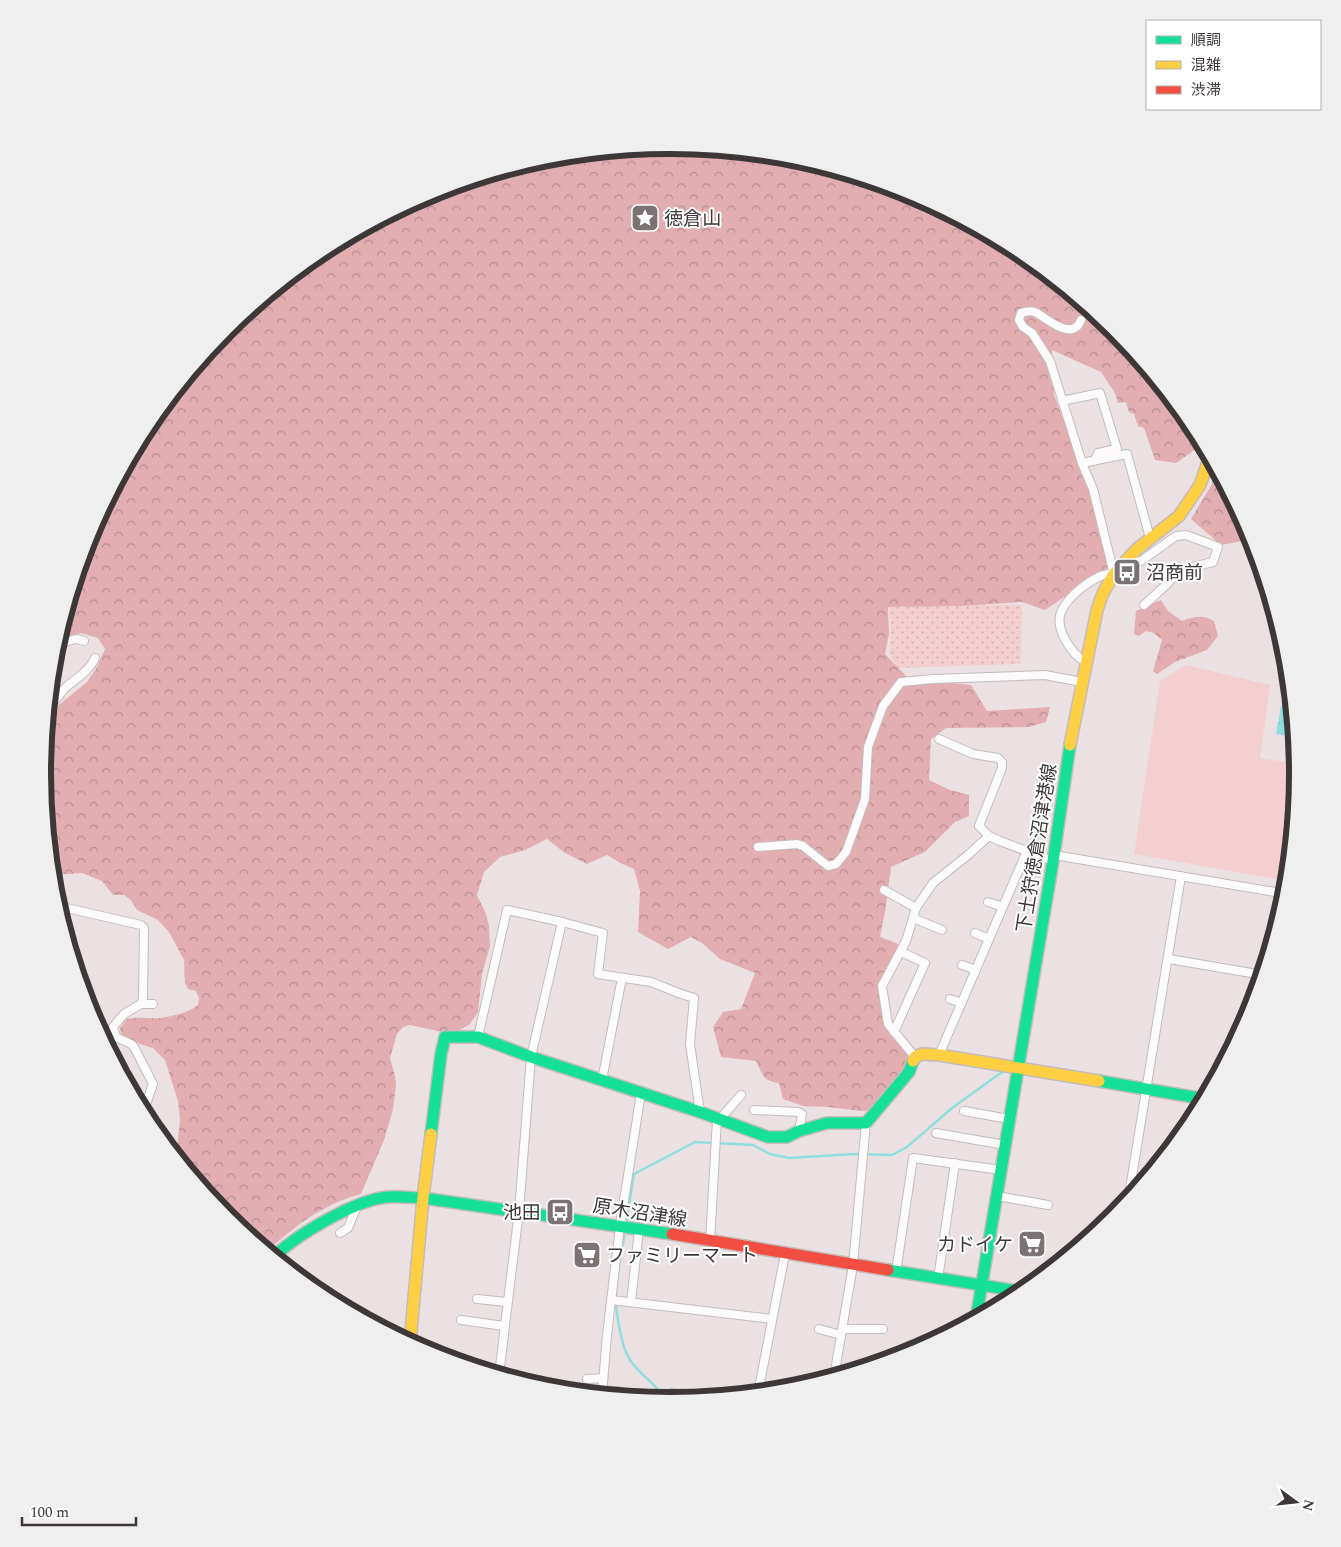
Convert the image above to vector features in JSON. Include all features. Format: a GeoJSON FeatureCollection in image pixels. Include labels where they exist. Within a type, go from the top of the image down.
{"type":"FeatureCollection","features":[{"type":"Feature","properties":{"kind":"main road","name":"下土狩徳倉沼津港線"},"geometry":{"type":"LineString","coordinates":[[982,1285],[1072,734],[1097,610],[1103,593],[1114,574],[1137,549],[1179,516],[1200,484],[1207,464]]}},
{"type":"Feature","properties":{"kind":"main road"},"geometry":{"type":"LineString","coordinates":[[411,1335],[423,1198],[444,1037],[478,1037],[768,1137],[787,1137],[799,1131],[827,1123],[866,1123],[909,1072],[915,1057],[922,1054],[939,1055],[1198,1098]]}},
{"type":"Feature","properties":{"kind":"main road","name":"原木沼津線"},"geometry":{"type":"LineString","coordinates":[[279,1252],[318,1225],[358,1204],[387,1197],[423,1198],[628,1228],[853,1266],[1012,1290]]}},
{"type":"Feature","properties":{"kind":"main road"},"geometry":{"type":"LineString","coordinates":[[977,1311],[982,1285]]}},
{"type":"Feature","properties":{"kind":"street"},"geometry":{"type":"LineString","coordinates":[[1081,320],[1079,325],[1067,329],[1055,326],[1036,312],[1028,311],[1021,313],[1019,320],[1032,333],[1050,361],[1082,463],[1093,489],[1114,574],[1104,575],[1077,591],[1061,611],[1060,623],[1067,646],[1078,658],[1086,662]]}},
{"type":"Feature","properties":{"kind":"street"},"geometry":{"type":"LineString","coordinates":[[1062,401],[1100,393],[1117,449],[1098,454],[1095,460]]}},
{"type":"Feature","properties":{"kind":"street"},"geometry":{"type":"LineString","coordinates":[[1082,463],[1127,454],[1150,538]]}},
{"type":"Feature","properties":{"kind":"street"},"geometry":{"type":"LineString","coordinates":[[1123,564],[1141,561],[1176,536],[1186,534],[1218,546],[1213,562],[1180,570],[1144,604]]}},
{"type":"Feature","properties":{"kind":"street"},"geometry":{"type":"LineString","coordinates":[[66,642],[76,639],[84,641]]}},
{"type":"Feature","properties":{"kind":"street"},"geometry":{"type":"LineString","coordinates":[[56,699],[85,671],[95,658]]}},
{"type":"Feature","properties":{"kind":"street"},"geometry":{"type":"LineString","coordinates":[[758,846],[797,844],[803,846],[828,866],[836,864],[846,852],[865,800],[868,747],[883,706],[901,682],[1045,675],[1082,682]]}},
{"type":"Feature","properties":{"kind":"street"},"geometry":{"type":"LineString","coordinates":[[939,739],[972,754],[998,758],[1002,762],[1002,768],[978,826],[989,836],[1026,851],[1053,858],[1182,876],[1278,892]]}},
{"type":"Feature","properties":{"kind":"street"},"geometry":{"type":"LineString","coordinates":[[915,1057],[888,1024],[882,986],[906,941],[916,908],[933,882],[989,836]]}},
{"type":"Feature","properties":{"kind":"street"},"geometry":{"type":"LineString","coordinates":[[939,1055],[1026,851]]}},
{"type":"Feature","properties":{"kind":"street"},"geometry":{"type":"LineString","coordinates":[[1130,1188],[1182,876]]}},
{"type":"Feature","properties":{"kind":"street"},"geometry":{"type":"LineString","coordinates":[[884,890],[916,908]]}},
{"type":"Feature","properties":{"kind":"street"},"geometry":{"type":"LineString","coordinates":[[988,902],[1003,907]]}},
{"type":"Feature","properties":{"kind":"street"},"geometry":{"type":"LineString","coordinates":[[66,908],[141,925],[144,928],[143,999],[141,1004]]}},
{"type":"Feature","properties":{"kind":"street"},"geometry":{"type":"LineString","coordinates":[[478,1037],[507,910],[603,933],[598,974],[651,982],[694,998],[690,1044],[700,1112]]}},
{"type":"Feature","properties":{"kind":"street"},"geometry":{"type":"LineString","coordinates":[[913,918],[942,930]]}},
{"type":"Feature","properties":{"kind":"street"},"geometry":{"type":"LineString","coordinates":[[500,1369],[519,1211],[531,1056],[562,922]]}},
{"type":"Feature","properties":{"kind":"street"},"geometry":{"type":"LineString","coordinates":[[975,933],[989,938]]}},
{"type":"Feature","properties":{"kind":"street"},"geometry":{"type":"LineString","coordinates":[[144,953],[154,951]]}},
{"type":"Feature","properties":{"kind":"street"},"geometry":{"type":"LineString","coordinates":[[894,1032],[925,963],[901,952]]}},
{"type":"Feature","properties":{"kind":"street"},"geometry":{"type":"LineString","coordinates":[[1169,959],[1257,974]]}},
{"type":"Feature","properties":{"kind":"street"},"geometry":{"type":"LineString","coordinates":[[962,965],[976,970]]}},
{"type":"Feature","properties":{"kind":"street"},"geometry":{"type":"LineString","coordinates":[[602,1080],[622,978]]}},
{"type":"Feature","properties":{"kind":"street"},"geometry":{"type":"LineString","coordinates":[[143,979],[153,979]]}},
{"type":"Feature","properties":{"kind":"street"},"geometry":{"type":"LineString","coordinates":[[950,999],[962,1003]]}},
{"type":"Feature","properties":{"kind":"street"},"geometry":{"type":"LineString","coordinates":[[146,1103],[153,1084],[134,1047],[116,1037],[112,1027],[124,1014],[141,1004],[153,1004]]}},
{"type":"Feature","properties":{"kind":"street"},"geometry":{"type":"LineString","coordinates":[[602,1388],[611,1300],[628,1228],[641,1093]]}},
{"type":"Feature","properties":{"kind":"street"},"geometry":{"type":"LineString","coordinates":[[710,1242],[719,1119],[742,1095]]}},
{"type":"Feature","properties":{"kind":"street"},"geometry":{"type":"LineString","coordinates":[[754,1110],[798,1112],[802,1114],[799,1131]]}},
{"type":"Feature","properties":{"kind":"street"},"geometry":{"type":"LineString","coordinates":[[964,1111],[1009,1119]]}},
{"type":"Feature","properties":{"kind":"street"},"geometry":{"type":"LineString","coordinates":[[835,1371],[853,1266],[866,1123]]}},
{"type":"Feature","properties":{"kind":"street"},"geometry":{"type":"LineString","coordinates":[[936,1133],[1005,1146]]}},
{"type":"Feature","properties":{"kind":"street"},"geometry":{"type":"LineString","coordinates":[[896,1272],[913,1158],[1001,1170]]}},
{"type":"Feature","properties":{"kind":"street"},"geometry":{"type":"LineString","coordinates":[[938,1279],[955,1163]]}},
{"type":"Feature","properties":{"kind":"street"},"geometry":{"type":"LineString","coordinates":[[997,1196],[1048,1205]]}},
{"type":"Feature","properties":{"kind":"street"},"geometry":{"type":"LineString","coordinates":[[340,1232],[348,1228],[358,1204]]}},
{"type":"Feature","properties":{"kind":"street"},"geometry":{"type":"LineString","coordinates":[[628,1228],[631,1302]]}},
{"type":"Feature","properties":{"kind":"street"},"geometry":{"type":"LineString","coordinates":[[759,1386],[785,1254]]}},
{"type":"Feature","properties":{"kind":"street"},"geometry":{"type":"LineString","coordinates":[[477,1299],[507,1302]]}},
{"type":"Feature","properties":{"kind":"street"},"geometry":{"type":"LineString","coordinates":[[611,1300],[772,1318]]}},
{"type":"Feature","properties":{"kind":"street"},"geometry":{"type":"LineString","coordinates":[[461,1320],[504,1326]]}},
{"type":"Feature","properties":{"kind":"street"},"geometry":{"type":"LineString","coordinates":[[819,1329],[842,1332],[883,1329]]}},
{"type":"Feature","properties":{"kind":"street"},"geometry":{"type":"LineString","coordinates":[[587,1379],[603,1378]]}},
{"type":"Feature","properties":{"kind":"shaded area"},"geometry":{"type":"Polygon","coordinates":[[[1022,605],[1021,664],[898,668],[889,654],[891,630],[889,606],[1022,605]]]}},
{"type":"Feature","properties":{"kind":"shaded area"},"geometry":{"type":"Polygon","coordinates":[[[1186,665],[1270,685],[1260,758],[1289,763],[1288,814],[1280,880],[1134,854],[1160,681],[1186,665]]]}},
{"type":"Feature","properties":{"kind":"green space"},"geometry":{"type":"Polygon","coordinates":[[[670,154],[711,156],[791,166],[831,175],[907,201],[980,237],[1015,259],[1079,308],[1136,365],[1162,397],[1197,448],[1176,463],[1155,460],[1144,428],[1138,426],[1134,414],[1129,412],[1126,402],[1118,403],[1115,393],[1101,372],[1052,350],[1054,395],[1094,500],[1109,567],[1045,610],[1022,602],[962,606],[888,607],[889,634],[885,654],[908,678],[971,685],[987,711],[1050,707],[1046,722],[1029,727],[946,728],[931,739],[929,780],[950,790],[969,795],[969,816],[955,822],[925,852],[891,867],[880,937],[904,946],[881,988],[883,1017],[891,1034],[915,1057],[877,1110],[861,1111],[803,1106],[783,1099],[779,1083],[766,1079],[756,1061],[721,1057],[713,1027],[723,1012],[741,1009],[755,973],[720,959],[702,943],[691,937],[668,949],[638,932],[640,891],[634,869],[607,855],[587,864],[565,853],[547,839],[525,850],[500,857],[484,872],[477,895],[486,914],[490,946],[482,974],[478,1012],[470,1024],[458,1031],[442,1032],[410,1025],[403,1027],[397,1034],[390,1058],[396,1085],[393,1109],[384,1140],[361,1194],[335,1203],[311,1216],[272,1247],[205,1182],[177,1147],[180,1120],[178,1101],[165,1060],[153,1048],[140,1044],[121,1034],[120,1028],[127,1019],[160,1018],[185,1012],[198,1005],[199,998],[196,991],[188,989],[185,983],[184,960],[169,932],[158,920],[137,910],[131,900],[124,895],[113,895],[102,881],[82,873],[60,874],[53,814],[51,773],[56,708],[87,682],[97,667],[105,649],[98,638],[81,633],[67,637],[84,574],[115,500],[134,464],[179,397],[205,365],[233,336],[262,308],[294,282],[361,237],[434,201],[471,187],[510,175],[550,166],[630,156],[670,154]]]}},
{"type":"Feature","properties":{"kind":"green space"},"geometry":{"type":"Polygon","coordinates":[[[1213,475],[1244,541],[1221,545],[1191,519],[1212,484],[1213,475]]]}},
{"type":"Feature","properties":{"kind":"green space"},"geometry":{"type":"Polygon","coordinates":[[[1161,600],[1168,611],[1182,621],[1194,617],[1202,617],[1214,621],[1218,636],[1207,650],[1175,662],[1157,674],[1153,671],[1162,640],[1154,633],[1146,631],[1139,636],[1134,634],[1136,611],[1161,600]]]}},
{"type":"Feature","properties":{"kind":"water"},"geometry":{"type":"Polygon","coordinates":[[[1281,706],[1285,707],[1288,736],[1276,734],[1281,706]]]}},
{"type":"Feature","properties":{"kind":"waterway"},"geometry":{"type":"LineString","coordinates":[[626,1223],[634,1174],[695,1142],[753,1145],[770,1154],[789,1158],[854,1154],[892,1155],[907,1147],[952,1108],[1002,1072]]}},
{"type":"Feature","properties":{"kind":"waterway"},"geometry":{"type":"LineString","coordinates":[[625,1231],[616,1293],[621,1337],[634,1366],[660,1392]]}},
{"type":"Feature","properties":{"kind":"traffic: fast"},"geometry":{"type":"LineString","coordinates":[[977,1311],[1054,855],[1070,745]]}},
{"type":"Feature","properties":{"kind":"traffic: fast"},"geometry":{"type":"LineString","coordinates":[[431,1134],[441,1054],[445,1037],[478,1037],[531,1057],[700,1112],[768,1137],[787,1137],[799,1131],[827,1123],[866,1123],[909,1072],[913,1061]]}},
{"type":"Feature","properties":{"kind":"traffic: fast"},"geometry":{"type":"LineString","coordinates":[[1099,1081],[1198,1098]]}},
{"type":"Feature","properties":{"kind":"traffic: fast"},"geometry":{"type":"LineString","coordinates":[[279,1253],[312,1229],[344,1211],[375,1199],[388,1197],[423,1198],[672,1234]]}},
{"type":"Feature","properties":{"kind":"traffic: fast"},"geometry":{"type":"LineString","coordinates":[[888,1270],[1012,1290]]}},
{"type":"Feature","properties":{"kind":"traffic: slow"},"geometry":{"type":"LineString","coordinates":[[1070,745],[1097,610],[1103,593],[1114,574],[1137,549],[1179,516],[1200,485],[1207,464]]}},
{"type":"Feature","properties":{"kind":"traffic: slow"},"geometry":{"type":"LineString","coordinates":[[913,1061],[915,1057],[922,1054],[939,1055],[1099,1081]]}},
{"type":"Feature","properties":{"kind":"traffic: slow"},"geometry":{"type":"LineString","coordinates":[[411,1335],[423,1198],[431,1134]]}},
{"type":"Feature","properties":{"kind":"traffic: jam"},"geometry":{"type":"LineString","coordinates":[[672,1234],[888,1270]]}},
{"type":"Feature","properties":{"kind":"place","name":"徳倉山"},"geometry":{"type":"Point","coordinates":[645,218]}},
{"type":"Feature","properties":{"kind":"place","name":"沼商前"},"geometry":{"type":"Point","coordinates":[1127,572]}},
{"type":"Feature","properties":{"kind":"place","name":"池田"},"geometry":{"type":"Point","coordinates":[560,1212]}},
{"type":"Feature","properties":{"kind":"place","name":"カドイケ"},"geometry":{"type":"Point","coordinates":[1032,1244]}},
{"type":"Feature","properties":{"kind":"place","name":"ファミリーマート"},"geometry":{"type":"Point","coordinates":[587,1255]}}]}
